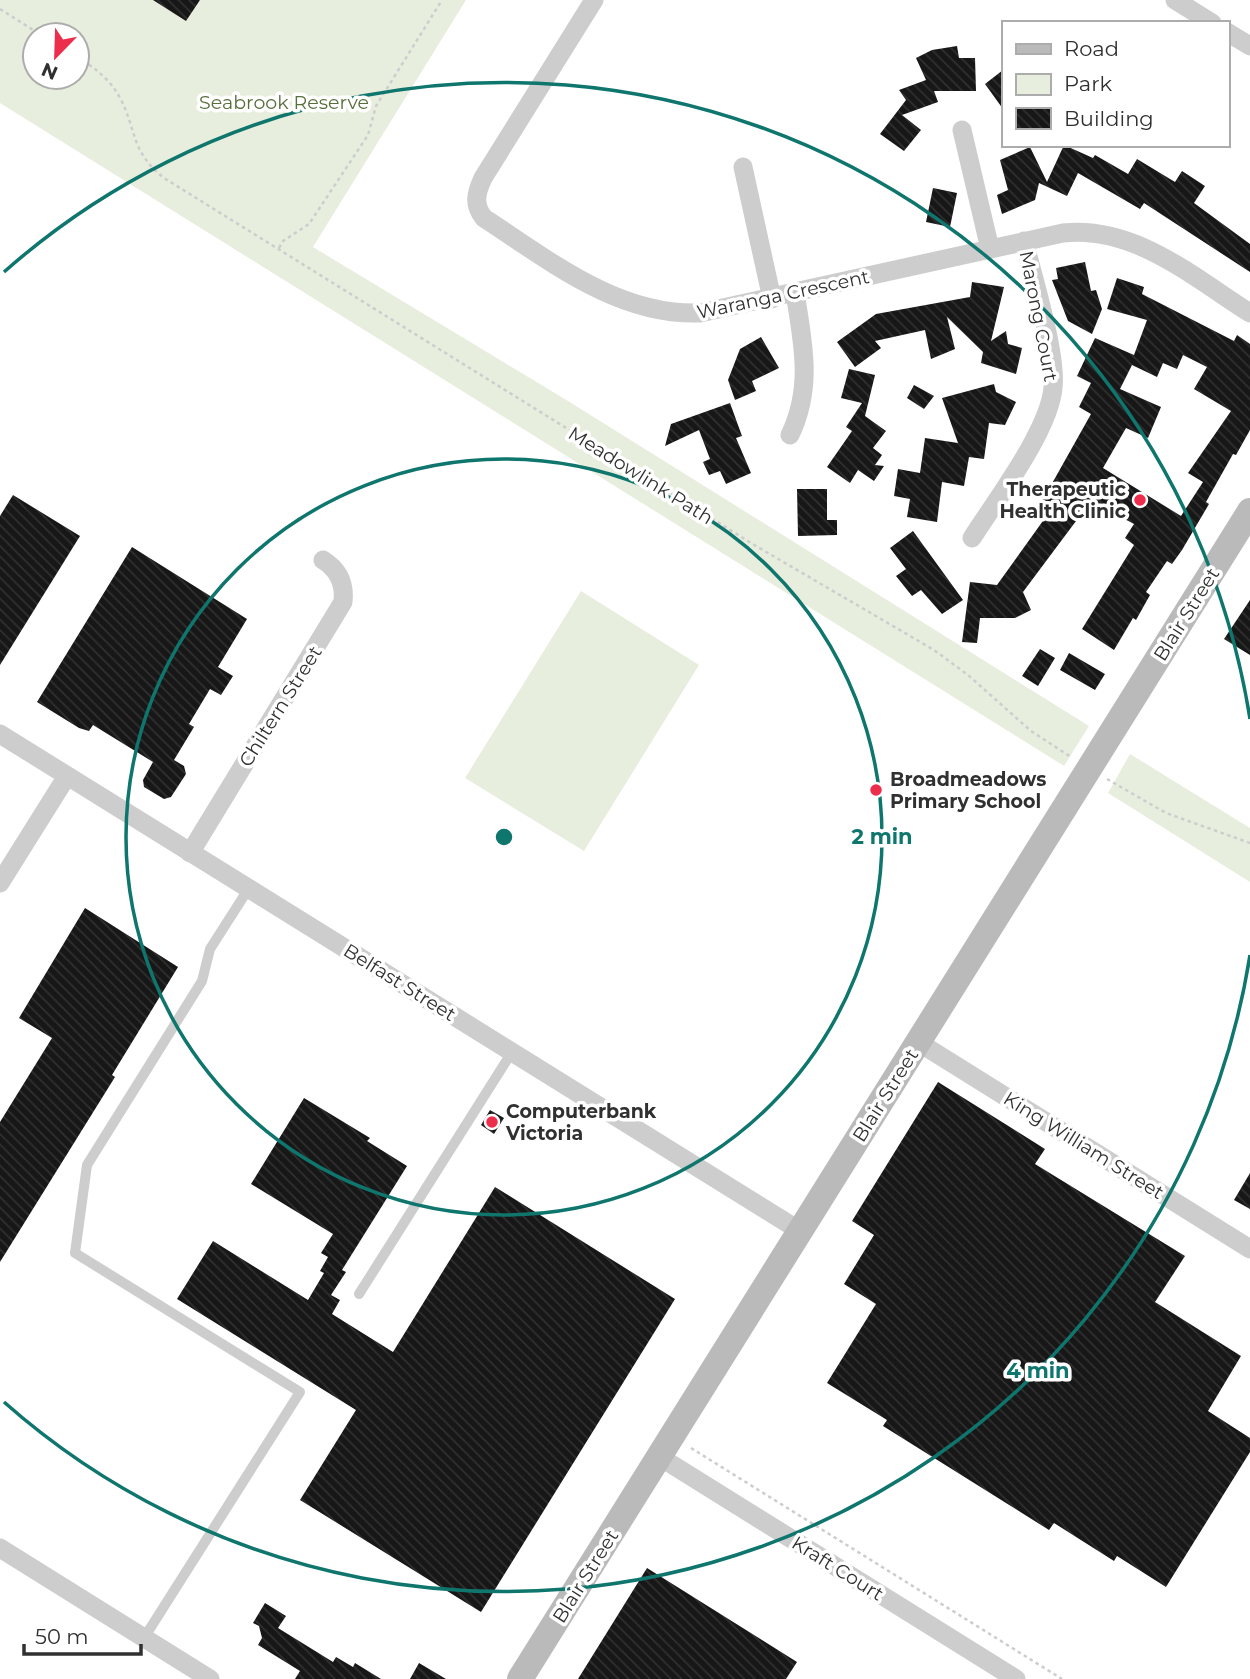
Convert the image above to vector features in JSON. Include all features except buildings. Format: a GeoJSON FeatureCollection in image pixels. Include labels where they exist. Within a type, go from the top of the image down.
{"type":"FeatureCollection","features":[{"type":"Feature","properties":{"kind":"street","name":"Waranga Crescent"},"geometry":{"type":"LineString","coordinates":[[594,0],[478,188],[476,197],[480,213],[592,285],[642,308],[664,313],[700,313],[1077,231],[1118,236],[1165,259],[1250,313]]}},
{"type":"Feature","properties":{"kind":"street"},"geometry":{"type":"LineString","coordinates":[[1175,0],[1209,21]]}},
{"type":"Feature","properties":{"kind":"street"},"geometry":{"type":"LineString","coordinates":[[1229,33],[1250,46]]}},
{"type":"Feature","properties":{"kind":"street"},"geometry":{"type":"LineString","coordinates":[[961,130],[990,249]]}},
{"type":"Feature","properties":{"kind":"street"},"geometry":{"type":"LineString","coordinates":[[743,167],[772,299]]}},
{"type":"Feature","properties":{"kind":"street","name":"Marong Court"},"geometry":{"type":"LineString","coordinates":[[972,538],[1040,428],[1053,389],[1048,344],[1024,241]]}},
{"type":"Feature","properties":{"kind":"street"},"geometry":{"type":"LineString","coordinates":[[790,435],[798,418],[805,387],[804,345],[795,293]]}},
{"type":"Feature","properties":{"kind":"street","name":"Blair Street"},"geometry":{"type":"LineString","coordinates":[[520,1679],[1250,511]]}},
{"type":"Feature","properties":{"kind":"street","name":"Chiltern Street"},"geometry":{"type":"LineString","coordinates":[[190,853],[343,603],[342,581],[338,572],[323,560]]}},
{"type":"Feature","properties":{"kind":"street","name":"Belfast Street"},"geometry":{"type":"LineString","coordinates":[[0,734],[800,1231]]}},
{"type":"Feature","properties":{"kind":"street"},"geometry":{"type":"LineString","coordinates":[[0,883],[66,776]]}},
{"type":"Feature","properties":{"kind":"street","name":"King William Street"},"geometry":{"type":"LineString","coordinates":[[918,1042],[1250,1249]]}},
{"type":"Feature","properties":{"kind":"street","name":"Kraft Court"},"geometry":{"type":"LineString","coordinates":[[660,1457],[1016,1679]]}},
{"type":"Feature","properties":{"kind":"street"},"geometry":{"type":"LineString","coordinates":[[0,1548],[144,1638],[186,1673],[210,1679]]}},
{"type":"Feature","properties":{"kind":"lane"},"geometry":{"type":"LineString","coordinates":[[144,1638],[300,1392],[75,1254],[87,1165],[202,981],[210,949],[249,888]]}},
{"type":"Feature","properties":{"kind":"lane"},"geometry":{"type":"LineString","coordinates":[[359,1294],[512,1052]]}},
{"type":"Feature","properties":{"kind":"path"},"geometry":{"type":"LineString","coordinates":[[279,249],[309,223],[368,135],[376,106],[442,0]]}},
{"type":"Feature","properties":{"kind":"path"},"geometry":{"type":"LineString","coordinates":[[0,9],[21,22]]}},
{"type":"Feature","properties":{"kind":"path","name":"Meadowlink Path"},"geometry":{"type":"LineString","coordinates":[[91,67],[103,75],[116,90],[133,138],[155,170],[773,556],[866,607],[934,650],[968,675],[1031,731],[1090,768],[1166,813],[1250,843]]}},
{"type":"Feature","properties":{"kind":"path"},"geometry":{"type":"LineString","coordinates":[[691,1448],[1062,1679]]}},
{"type":"Feature","properties":{"kind":"green space","name":"Seabrook Reserve"},"geometry":{"type":"Polygon","coordinates":[[[0,0],[466,0],[313,247],[568,401],[1089,726],[1064,766],[0,103],[0,0]]]}},
{"type":"Feature","properties":{"kind":"green space"},"geometry":{"type":"Polygon","coordinates":[[[581,591],[699,665],[584,851],[465,778],[581,591]]]}},
{"type":"Feature","properties":{"kind":"green space"},"geometry":{"type":"Polygon","coordinates":[[[1130,754],[1250,828],[1250,882],[1108,793],[1130,754]]]}},
{"type":"Feature","properties":{"kind":"place","name":"Therapeutic Health Clinic"},"geometry":{"type":"Point","coordinates":[1140,500]}},
{"type":"Feature","properties":{"kind":"place","name":"Broadmeadows Primary School"},"geometry":{"type":"Point","coordinates":[876,790]}},
{"type":"Feature","properties":{"kind":"place","name":"Computerbank Victoria"},"geometry":{"type":"Point","coordinates":[492,1122]}}]}
